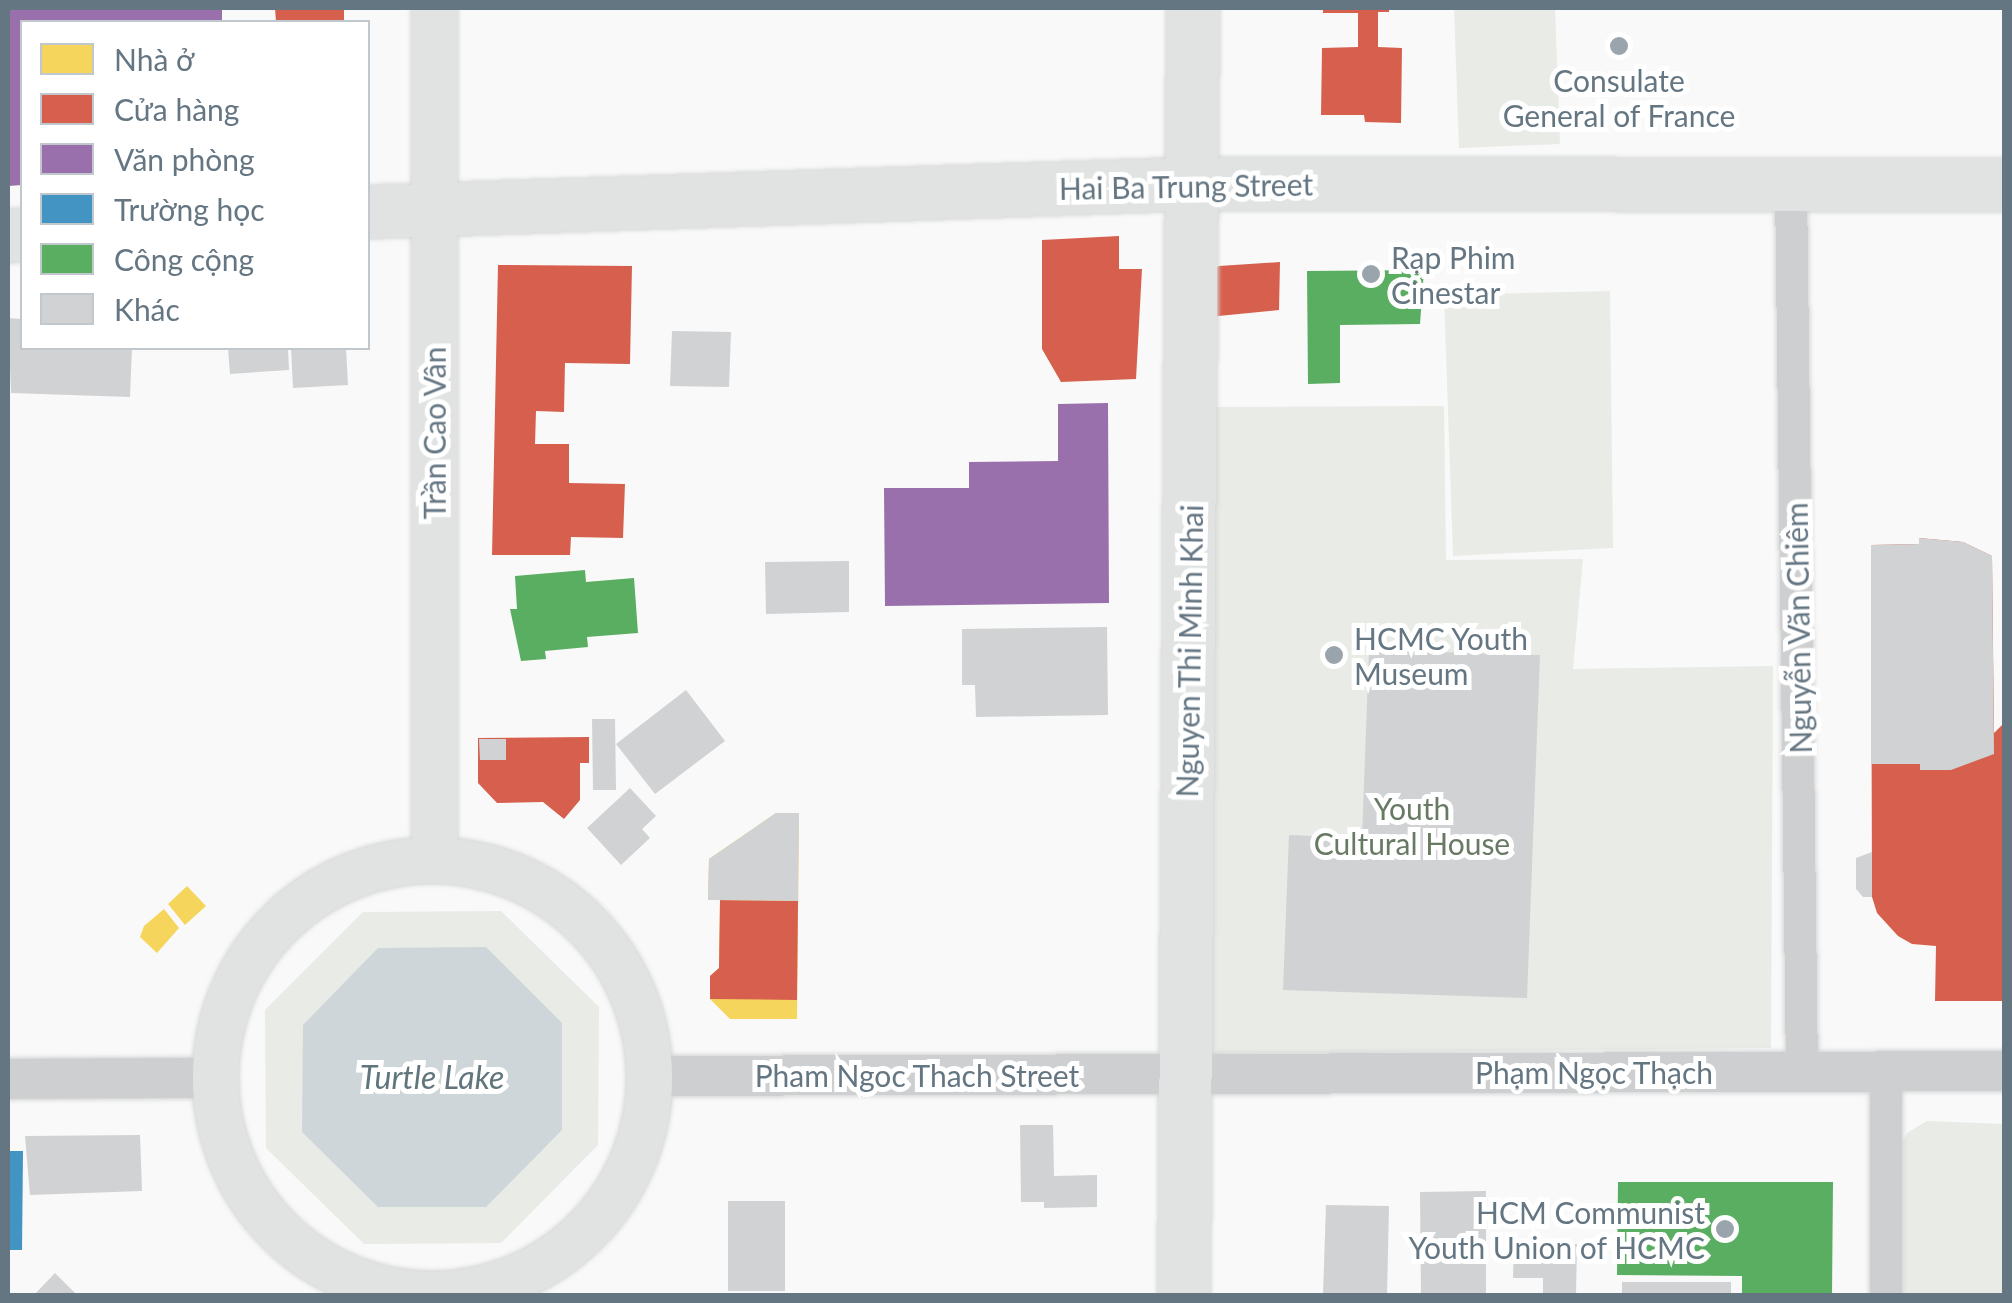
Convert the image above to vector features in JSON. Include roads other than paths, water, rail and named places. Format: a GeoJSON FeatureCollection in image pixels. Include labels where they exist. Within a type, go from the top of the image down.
{"type":"FeatureCollection","features":[{"type":"Feature","properties":{"kind":"main road","name":"Trần Cao Vân"},"geometry":{"type":"LineString","coordinates":[[434,8],[434,859]]}},
{"type":"Feature","properties":{"kind":"main road","name":"Nguyen Thi Minh Khai"},"geometry":{"type":"LineString","coordinates":[[1184,1296],[1196,184],[1193,8]]}},
{"type":"Feature","properties":{"kind":"main road","name":"Hai Ba Trung Street"},"geometry":{"type":"LineString","coordinates":[[370,212],[1196,184],[2004,185]]}},
{"type":"Feature","properties":{"kind":"main road"},"geometry":{"type":"LineString","coordinates":[[434,859],[468,862],[532,883],[587,923],[627,978],[648,1042],[650,1076],[640,1143],[618,1189],[586,1230],[560,1252],[500,1284],[433,1295],[399,1293],[349,1279],[304,1255],[278,1232],[238,1177],[216,1112],[214,1078],[217,1044],[232,994],[256,950],[279,924],[306,901],[350,876],[400,862],[434,859]]}},
{"type":"Feature","properties":{"kind":"street","name":"Nguyễn Văn Chiêm"},"geometry":{"type":"LineString","coordinates":[[1791,185],[1802,1071]]}},
{"type":"Feature","properties":{"kind":"street","name":"Phạm Ngọc Thạch"},"geometry":{"type":"LineString","coordinates":[[1184,1074],[2004,1070]]}},
{"type":"Feature","properties":{"kind":"street"},"geometry":{"type":"LineString","coordinates":[[1886,1071],[1886,1296]]}},
{"type":"Feature","properties":{"kind":"street","name":"Pham Ngoc Thach Street"},"geometry":{"type":"LineString","coordinates":[[650,1076],[1184,1074]]}},
{"type":"Feature","properties":{"kind":"street"},"geometry":{"type":"LineString","coordinates":[[8,1079],[214,1078]]}},
{"type":"Feature","properties":{"kind":"water","name":"Turtle Lake"},"geometry":{"type":"Polygon","coordinates":[[[486,947],[562,1023],[562,1130],[486,1207],[378,1207],[302,1132],[303,1025],[378,948],[486,947]]]}},
{"type":"Feature","properties":{"kind":"place","name":"Consulate General of France"},"geometry":{"type":"Point","coordinates":[1619,46]}},
{"type":"Feature","properties":{"kind":"place","name":"Rạp Phim Cinestar"},"geometry":{"type":"Point","coordinates":[1371,274]}},
{"type":"Feature","properties":{"kind":"place","name":"HCMC Youth Museum"},"geometry":{"type":"Point","coordinates":[1334,655]}},
{"type":"Feature","properties":{"kind":"place","name":"HCM Communist Youth Union of HCMC"},"geometry":{"type":"Point","coordinates":[1725,1229]}},
{"type":"Feature","properties":{"kind":"park label","name":"Youth Cultural House"},"geometry":{"type":"Point","coordinates":[1412,825]}}]}
